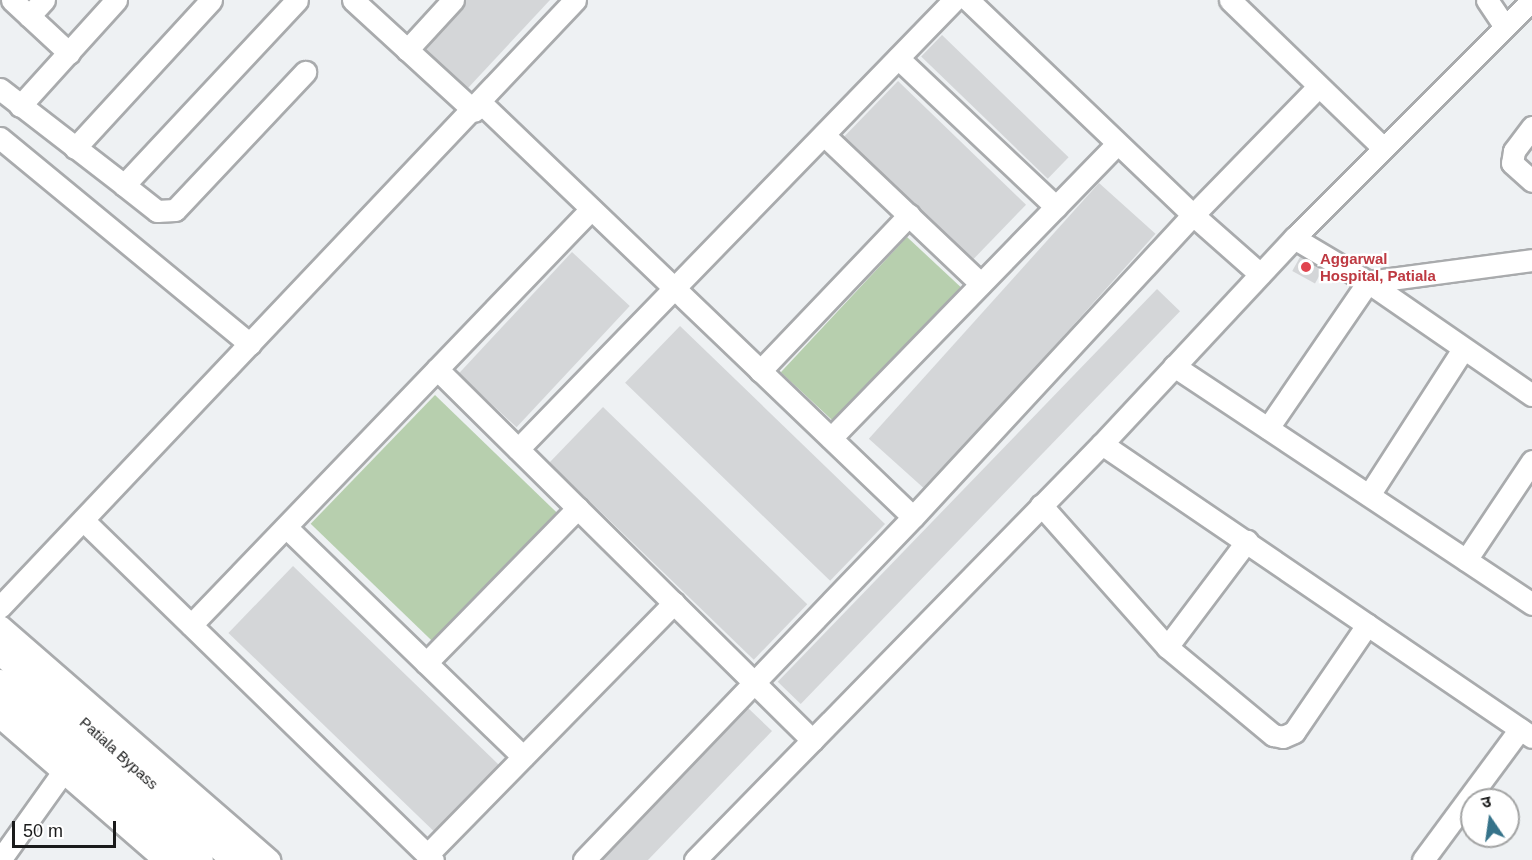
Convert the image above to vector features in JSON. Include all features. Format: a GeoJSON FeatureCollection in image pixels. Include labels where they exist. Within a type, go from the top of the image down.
{"type":"FeatureCollection","features":[{"type":"Feature","properties":{"kind":"highway","name":"Patiala Bypass"},"geometry":{"type":"LineString","coordinates":[[0,648],[238,860]]}},
{"type":"Feature","properties":{"kind":"highway"},"geometry":{"type":"LineString","coordinates":[[0,685],[198,860]]}},
{"type":"Feature","properties":{"kind":"main road"},"geometry":{"type":"LineString","coordinates":[[0,713],[169,860]]}},
{"type":"Feature","properties":{"kind":"street"},"geometry":{"type":"LineString","coordinates":[[12,0],[69,52]]}},
{"type":"Feature","properties":{"kind":"street"},"geometry":{"type":"LineString","coordinates":[[29,16],[44,0]]}},
{"type":"Feature","properties":{"kind":"street"},"geometry":{"type":"LineString","coordinates":[[20,106],[116,0]]}},
{"type":"Feature","properties":{"kind":"street"},"geometry":{"type":"LineString","coordinates":[[75,148],[211,0]]}},
{"type":"Feature","properties":{"kind":"street"},"geometry":{"type":"LineString","coordinates":[[124,185],[297,0]]}},
{"type":"Feature","properties":{"kind":"street"},"geometry":{"type":"LineString","coordinates":[[353,0],[407,50],[477,107],[591,209],[914,517]]}},
{"type":"Feature","properties":{"kind":"street"},"geometry":{"type":"LineString","coordinates":[[407,50],[453,0]]}},
{"type":"Feature","properties":{"kind":"street"},"geometry":{"type":"LineString","coordinates":[[0,607],[477,107],[575,0]]}},
{"type":"Feature","properties":{"kind":"street"},"geometry":{"type":"LineString","coordinates":[[518,449],[954,0]]}},
{"type":"Feature","properties":{"kind":"street"},"geometry":{"type":"LineString","coordinates":[[968,0],[1116,145],[1260,274]]}},
{"type":"Feature","properties":{"kind":"street"},"geometry":{"type":"LineString","coordinates":[[1230,0],[1383,148]]}},
{"type":"Feature","properties":{"kind":"street"},"geometry":{"type":"LineString","coordinates":[[1487,0],[1505,27]]}},
{"type":"Feature","properties":{"kind":"street"},"geometry":{"type":"LineString","coordinates":[[695,860],[1102,444],[1294,238],[1532,0]]}},
{"type":"Feature","properties":{"kind":"street"},"geometry":{"type":"LineString","coordinates":[[898,58],[1056,207]]}},
{"type":"Feature","properties":{"kind":"street"},"geometry":{"type":"LineString","coordinates":[[0,89],[157,211],[175,210],[305,72]]}},
{"type":"Feature","properties":{"kind":"street"},"geometry":{"type":"LineString","coordinates":[[584,860],[914,517],[1193,215],[1319,86]]}},
{"type":"Feature","properties":{"kind":"street"},"geometry":{"type":"LineString","coordinates":[[1532,127],[1514,151],[1512,163],[1532,181]]}},
{"type":"Feature","properties":{"kind":"street"},"geometry":{"type":"LineString","coordinates":[[824,135],[981,284]]}},
{"type":"Feature","properties":{"kind":"street"},"geometry":{"type":"LineString","coordinates":[[0,138],[250,344]]}},
{"type":"Feature","properties":{"kind":"street"},"geometry":{"type":"LineString","coordinates":[[831,438],[1116,145]]}},
{"type":"Feature","properties":{"kind":"street"},"geometry":{"type":"LineString","coordinates":[[191,625],[591,209]]}},
{"type":"Feature","properties":{"kind":"street"},"geometry":{"type":"LineString","coordinates":[[760,371],[909,215]]}},
{"type":"Feature","properties":{"kind":"street"},"geometry":{"type":"LineString","coordinates":[[1294,238],[1368,282],[1532,395]]}},
{"type":"Feature","properties":{"kind":"street"},"geometry":{"type":"LineString","coordinates":[[1268,428],[1368,282],[1529,263]]}},
{"type":"Feature","properties":{"kind":"street"},"geometry":{"type":"LineString","coordinates":[[1369,495],[1463,349]]}},
{"type":"Feature","properties":{"kind":"street"},"geometry":{"type":"LineString","coordinates":[[1174,366],[1532,604]]}},
{"type":"Feature","properties":{"kind":"street"},"geometry":{"type":"LineString","coordinates":[[437,369],[812,740]]}},
{"type":"Feature","properties":{"kind":"street"},"geometry":{"type":"LineString","coordinates":[[1102,444],[1526,733],[1423,860]]}},
{"type":"Feature","properties":{"kind":"street"},"geometry":{"type":"LineString","coordinates":[[1466,560],[1532,461]]}},
{"type":"Feature","properties":{"kind":"street"},"geometry":{"type":"LineString","coordinates":[[1041,505],[1167,647],[1273,735],[1283,737],[1294,732],[1367,625]]}},
{"type":"Feature","properties":{"kind":"street"},"geometry":{"type":"LineString","coordinates":[[426,663],[578,508]]}},
{"type":"Feature","properties":{"kind":"street"},"geometry":{"type":"LineString","coordinates":[[83,520],[430,857],[674,603]]}},
{"type":"Feature","properties":{"kind":"street"},"geometry":{"type":"LineString","coordinates":[[286,527],[524,757]]}},
{"type":"Feature","properties":{"kind":"street"},"geometry":{"type":"LineString","coordinates":[[1167,647],[1247,541]]}},
{"type":"Feature","properties":{"kind":"street"},"geometry":{"type":"LineString","coordinates":[[0,626],[269,860]]}},
{"type":"Feature","properties":{"kind":"street"},"geometry":{"type":"LineString","coordinates":[[0,860],[65,769]]}},
{"type":"Feature","properties":{"kind":"green space"},"geometry":{"type":"Polygon","coordinates":[[[907,237],[963,290],[837,425],[781,372],[907,237]]]}},
{"type":"Feature","properties":{"kind":"green space"},"geometry":{"type":"Polygon","coordinates":[[[435,395],[557,513],[433,642],[311,524],[435,395]]]}},
{"type":"Feature","properties":{"kind":"building"},"geometry":{"type":"Polygon","coordinates":[[[465,0],[550,0],[468,88],[425,49],[465,0]]]}},
{"type":"Feature","properties":{"kind":"building"},"geometry":{"type":"Polygon","coordinates":[[[942,35],[1069,157],[1048,179],[921,57],[942,35]]]}},
{"type":"Feature","properties":{"kind":"building"},"geometry":{"type":"Polygon","coordinates":[[[898,81],[1026,205],[972,261],[844,137],[898,81]]]}},
{"type":"Feature","properties":{"kind":"building"},"geometry":{"type":"Polygon","coordinates":[[[1099,183],[1155,234],[925,489],[869,439],[1099,183]]]}},
{"type":"Feature","properties":{"kind":"building"},"geometry":{"type":"Polygon","coordinates":[[[572,252],[630,306],[517,427],[459,373],[572,252]]]}},
{"type":"Feature","properties":{"kind":"building"},"geometry":{"type":"Polygon","coordinates":[[[1300,257],[1323,270],[1315,284],[1292,271],[1300,257]]]}},
{"type":"Feature","properties":{"kind":"building"},"geometry":{"type":"Polygon","coordinates":[[[1157,289],[1180,311],[801,704],[778,682],[1157,289]]]}},
{"type":"Feature","properties":{"kind":"building"},"geometry":{"type":"Polygon","coordinates":[[[680,326],[885,524],[830,581],[625,383],[680,326]]]}},
{"type":"Feature","properties":{"kind":"building"},"geometry":{"type":"Polygon","coordinates":[[[603,407],[807,604],[754,660],[550,462],[603,407]]]}},
{"type":"Feature","properties":{"kind":"building"},"geometry":{"type":"Polygon","coordinates":[[[293,566],[499,765],[434,832],[228,633],[293,566]]]}},
{"type":"Feature","properties":{"kind":"building"},"geometry":{"type":"Polygon","coordinates":[[[748,708],[772,731],[648,860],[602,860],[748,708]]]}},
{"type":"Feature","properties":{"kind":"place","name":"Aggarwal Hospital, Patiala"},"geometry":{"type":"Point","coordinates":[1306,267]}}]}
